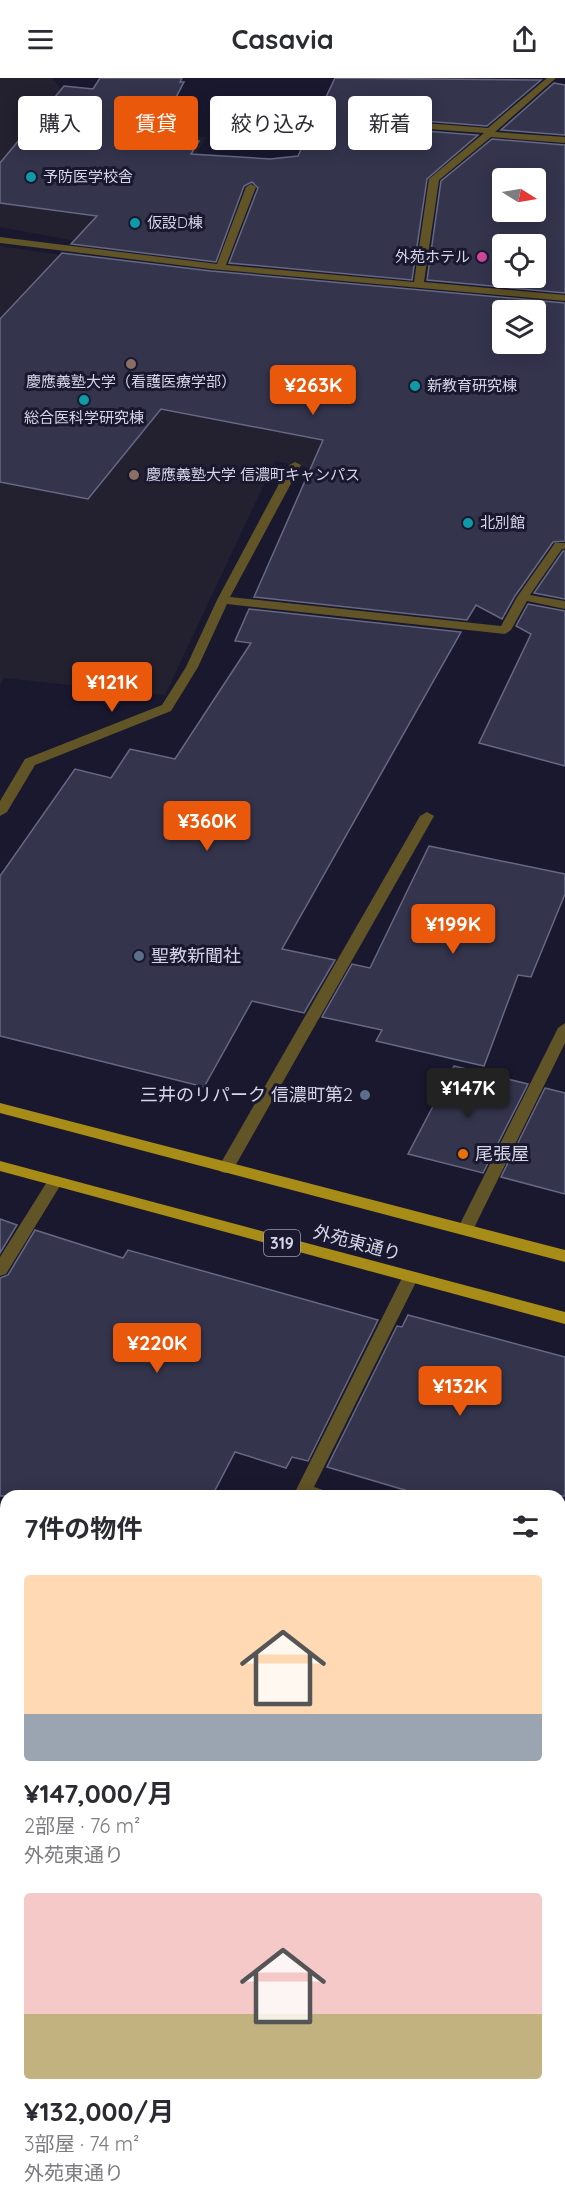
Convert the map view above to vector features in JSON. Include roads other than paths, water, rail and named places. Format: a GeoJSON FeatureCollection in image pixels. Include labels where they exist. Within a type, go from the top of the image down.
{"type":"FeatureCollection","features":[{"type":"Feature","properties":{"kind":"main road"},"geometry":{"type":"LineString","coordinates":[[0,1108],[565,1256]]}},
{"type":"Feature","properties":{"kind":"main road","name":"外苑東通り"},"geometry":{"type":"LineString","coordinates":[[0,1166],[565,1318]]}},
{"type":"Feature","properties":{"kind":"street"},"geometry":{"type":"LineString","coordinates":[[419,284],[434,179],[552,78]]}},
{"type":"Feature","properties":{"kind":"street"},"geometry":{"type":"LineString","coordinates":[[432,127],[565,141]]}},
{"type":"Feature","properties":{"kind":"street"},"geometry":{"type":"LineString","coordinates":[[221,266],[251,187]]}},
{"type":"Feature","properties":{"kind":"street"},"geometry":{"type":"LineString","coordinates":[[0,240],[72,251],[565,298]]}},
{"type":"Feature","properties":{"kind":"street"},"geometry":{"type":"LineString","coordinates":[[0,812],[30,762],[166,708],[192,666],[223,600],[295,465]]}},
{"type":"Feature","properties":{"kind":"street"},"geometry":{"type":"LineString","coordinates":[[223,600],[506,630],[524,597],[559,544],[565,546]]}},
{"type":"Feature","properties":{"kind":"street"},"geometry":{"type":"LineString","coordinates":[[524,597],[565,605]]}},
{"type":"Feature","properties":{"kind":"street"},"geometry":{"type":"LineString","coordinates":[[226,1168],[427,816]]}},
{"type":"Feature","properties":{"kind":"street"},"geometry":{"type":"LineString","coordinates":[[465,1230],[565,1028]]}},
{"type":"Feature","properties":{"kind":"street"},"geometry":{"type":"LineString","coordinates":[[0,1270],[55,1181]]}},
{"type":"Feature","properties":{"kind":"street"},"geometry":{"type":"LineString","coordinates":[[310,1490],[410,1278]]}},
{"type":"Feature","properties":{"kind":"place","name":"予防医学校舎"},"geometry":{"type":"Point","coordinates":[31,177]}},
{"type":"Feature","properties":{"kind":"place","name":"仮設D棟"},"geometry":{"type":"Point","coordinates":[135,223]}},
{"type":"Feature","properties":{"kind":"place","name":"外苑ホテル"},"geometry":{"type":"Point","coordinates":[482,257]}},
{"type":"Feature","properties":{"kind":"place","name":"慶應義塾大学（看護医療学部）"},"geometry":{"type":"Point","coordinates":[131,364]}},
{"type":"Feature","properties":{"kind":"place","name":"新教育研究棟"},"geometry":{"type":"Point","coordinates":[415,386]}},
{"type":"Feature","properties":{"kind":"place","name":"総合医科学研究棟"},"geometry":{"type":"Point","coordinates":[84,400]}},
{"type":"Feature","properties":{"kind":"place","name":"慶應義塾大学 信濃町キャンパス"},"geometry":{"type":"Point","coordinates":[134,475]}},
{"type":"Feature","properties":{"kind":"place","name":"北別館"},"geometry":{"type":"Point","coordinates":[468,523]}},
{"type":"Feature","properties":{"kind":"place","name":"聖教新聞社"},"geometry":{"type":"Point","coordinates":[139,956]}},
{"type":"Feature","properties":{"kind":"place","name":"三井のリパーク 信濃町第2"},"geometry":{"type":"Point","coordinates":[365,1095]}},
{"type":"Feature","properties":{"kind":"place","name":"尾張屋"},"geometry":{"type":"Point","coordinates":[463,1154]}}]}
